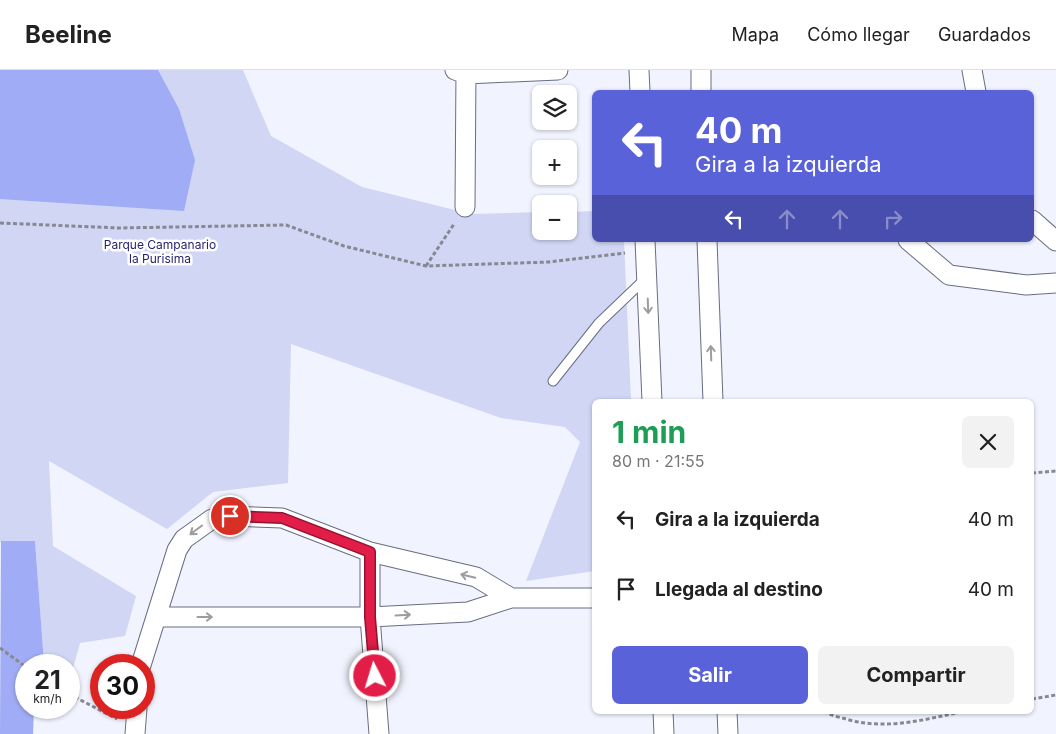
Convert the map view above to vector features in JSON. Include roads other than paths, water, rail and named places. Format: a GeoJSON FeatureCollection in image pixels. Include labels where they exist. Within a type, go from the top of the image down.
{"type":"FeatureCollection","features":[{"type":"Feature","properties":{"kind":"street"},"geometry":{"type":"LineString","coordinates":[[465,207],[462,71],[558,70]]}},
{"type":"Feature","properties":{"kind":"street"},"geometry":{"type":"LineString","coordinates":[[639,70],[640,90]]}},
{"type":"Feature","properties":{"kind":"street"},"geometry":{"type":"LineString","coordinates":[[700,70],[701,90]]}},
{"type":"Feature","properties":{"kind":"street"},"geometry":{"type":"LineString","coordinates":[[972,70],[976,90]]}},
{"type":"Feature","properties":{"kind":"street"},"geometry":{"type":"LineString","coordinates":[[1034,222],[1056,241]]}},
{"type":"Feature","properties":{"kind":"street"},"geometry":{"type":"LineString","coordinates":[[707,242],[713,399]]}},
{"type":"Feature","properties":{"kind":"street"},"geometry":{"type":"LineString","coordinates":[[910,242],[949,275],[1026,285],[1056,283]]}},
{"type":"Feature","properties":{"kind":"street"},"geometry":{"type":"LineString","coordinates":[[646,246],[652,399]]}},
{"type":"Feature","properties":{"kind":"street"},"geometry":{"type":"LineString","coordinates":[[144,654],[177,550],[184,539],[212,519],[230,516],[282,518],[370,552],[476,578],[511,598]]}},
{"type":"Feature","properties":{"kind":"street"},"geometry":{"type":"LineString","coordinates":[[370,552],[370,617],[379,734]]}},
{"type":"Feature","properties":{"kind":"street"},"geometry":{"type":"LineString","coordinates":[[156,617],[370,617],[468,612],[511,598],[592,598]]}},
{"type":"Feature","properties":{"kind":"street"},"geometry":{"type":"LineString","coordinates":[[663,714],[664,734]]}},
{"type":"Feature","properties":{"kind":"street"},"geometry":{"type":"LineString","coordinates":[[727,714],[728,734]]}},
{"type":"Feature","properties":{"kind":"lane"},"geometry":{"type":"LineString","coordinates":[[553,381],[599,323],[647,277]]}},
{"type":"Feature","properties":{"kind":"water"},"geometry":{"type":"Polygon","coordinates":[[[0,70],[158,70],[179,109],[195,160],[184,211],[0,199],[0,70]]]}},
{"type":"Feature","properties":{"kind":"water"},"geometry":{"type":"Polygon","coordinates":[[[1,541],[35,541],[43,654],[15,654],[15,719],[34,719],[33,734],[0,734],[1,541]]]}},
{"type":"Feature","properties":{"kind":"park label","name":"Parque Campanario la Purisima"},"geometry":{"type":"Point","coordinates":[160,251]}}]}
